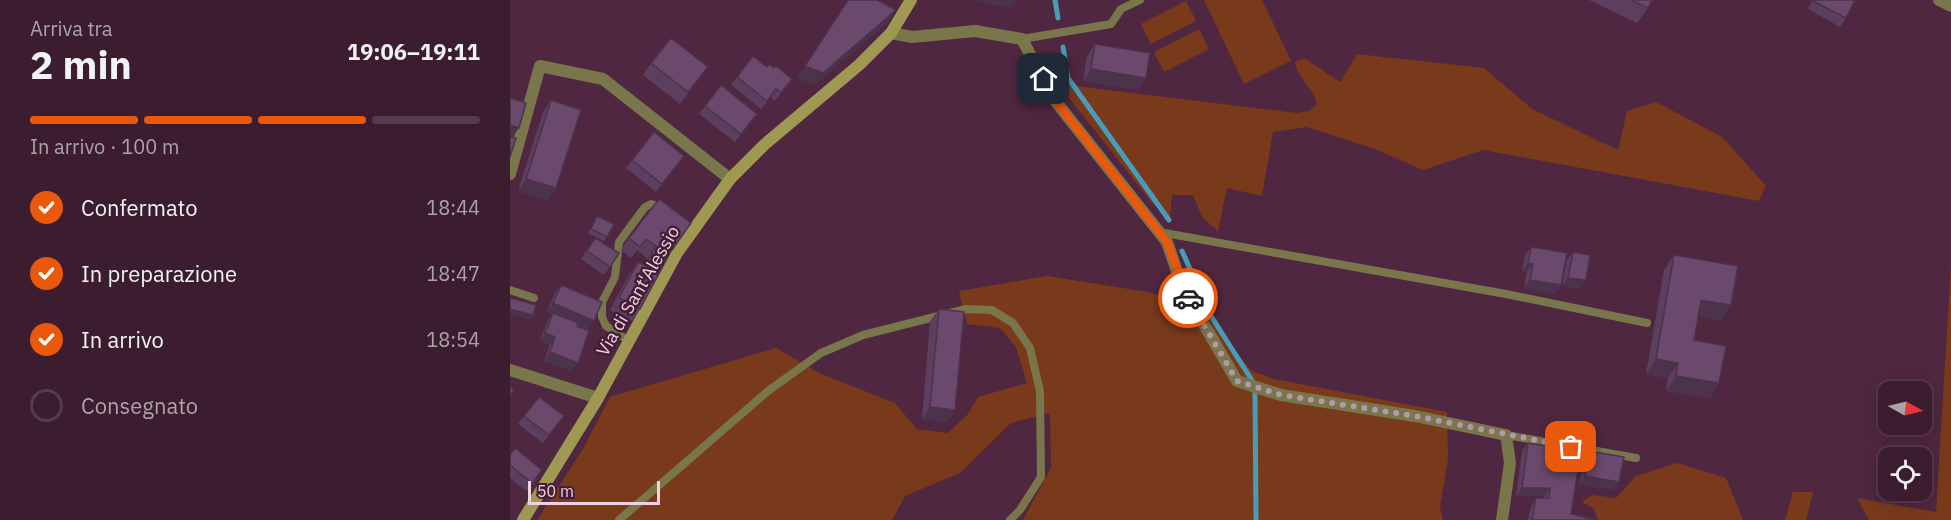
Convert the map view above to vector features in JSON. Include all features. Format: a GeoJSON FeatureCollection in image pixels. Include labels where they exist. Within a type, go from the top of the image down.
{"type":"FeatureCollection","features":[{"type":"Feature","properties":{"kind":"street","name":"Via di Sant'Alessio"},"geometry":{"type":"LineString","coordinates":[[523,520],[598,398],[692,222],[764,145],[859,65],[891,33],[911,0]]}},
{"type":"Feature","properties":{"kind":"street"},"geometry":{"type":"LineString","coordinates":[[1939,0],[1951,6]]}},
{"type":"Feature","properties":{"kind":"street"},"geometry":{"type":"LineString","coordinates":[[891,33],[912,37],[975,31],[1022,39],[1053,98],[1135,206],[1167,242],[1183,289],[1237,381],[1281,395],[1415,416],[1506,435],[1510,463],[1502,520]]}},
{"type":"Feature","properties":{"kind":"street"},"geometry":{"type":"LineString","coordinates":[[510,174],[540,66],[603,80],[730,179]]}},
{"type":"Feature","properties":{"kind":"street"},"geometry":{"type":"LineString","coordinates":[[510,370],[598,398]]}},
{"type":"Feature","properties":{"kind":"lane"},"geometry":{"type":"LineString","coordinates":[[1022,39],[1111,24],[1121,9],[1140,0]]}},
{"type":"Feature","properties":{"kind":"lane"},"geometry":{"type":"LineString","coordinates":[[629,341],[606,326],[602,317],[602,302],[616,270],[619,242],[645,207],[657,205],[677,215]]}},
{"type":"Feature","properties":{"kind":"lane"},"geometry":{"type":"LineString","coordinates":[[1159,232],[1506,294],[1647,323]]}},
{"type":"Feature","properties":{"kind":"lane"},"geometry":{"type":"LineString","coordinates":[[510,290],[534,298]]}},
{"type":"Feature","properties":{"kind":"lane"},"geometry":{"type":"LineString","coordinates":[[618,520],[768,391],[821,353],[873,332],[966,309],[992,310],[1013,323],[1030,348],[1040,391],[1041,477],[1020,510],[1010,520]]}},
{"type":"Feature","properties":{"kind":"lane"},"geometry":{"type":"LineString","coordinates":[[1506,435],[1636,458]]}},
{"type":"Feature","properties":{"kind":"shaded area"},"geometry":{"type":"Polygon","coordinates":[[[1204,0],[1262,0],[1291,61],[1244,84],[1204,0]]]}},
{"type":"Feature","properties":{"kind":"shaded area"},"geometry":{"type":"Polygon","coordinates":[[[1186,1],[1196,21],[1151,44],[1141,24],[1186,1]]]}},
{"type":"Feature","properties":{"kind":"shaded area"},"geometry":{"type":"Polygon","coordinates":[[[1199,29],[1209,49],[1164,72],[1154,52],[1199,29]]]}},
{"type":"Feature","properties":{"kind":"shaded area"},"geometry":{"type":"Polygon","coordinates":[[[1357,54],[1484,68],[1532,109],[1618,150],[1627,111],[1656,102],[1722,137],[1766,186],[1759,201],[1483,150],[1423,170],[1375,149],[1307,127],[1273,132],[1262,196],[1227,188],[1218,231],[1202,217],[1193,195],[1172,195],[1170,218],[1153,204],[1058,84],[1296,113],[1309,111],[1317,104],[1296,68],[1295,62],[1304,58],[1340,82],[1357,54]]]}},
{"type":"Feature","properties":{"kind":"shaded area"},"geometry":{"type":"Polygon","coordinates":[[[1951,265],[1951,520],[1869,520],[1857,498],[1936,512],[1951,265]]]}},
{"type":"Feature","properties":{"kind":"shaded area"},"geometry":{"type":"Polygon","coordinates":[[[1047,276],[1148,292],[1206,307],[1230,345],[1252,371],[1274,379],[1447,412],[1448,459],[1440,507],[1443,520],[1023,520],[1051,468],[1050,413],[1011,423],[960,473],[905,496],[892,520],[537,520],[583,449],[610,397],[776,348],[819,373],[895,403],[917,429],[948,433],[968,414],[978,397],[1027,383],[1016,347],[1000,328],[967,324],[959,291],[1047,276]]]}},
{"type":"Feature","properties":{"kind":"shaded area"},"geometry":{"type":"Polygon","coordinates":[[[1677,463],[1726,478],[1743,520],[1598,520],[1593,508],[1582,502],[1592,495],[1616,498],[1636,476],[1677,463]]]}},
{"type":"Feature","properties":{"kind":"shaded area"},"geometry":{"type":"Polygon","coordinates":[[[1793,492],[1813,492],[1806,520],[1785,520],[1793,492]]]}},
{"type":"Feature","properties":{"kind":"building"},"geometry":{"type":"Polygon","coordinates":[[[848,0],[877,0],[896,10],[823,73],[805,66],[848,0]]]}},
{"type":"Feature","properties":{"kind":"building"},"geometry":{"type":"Polygon","coordinates":[[[1631,0],[1652,0],[1648,8],[1631,0]]]}},
{"type":"Feature","properties":{"kind":"building"},"geometry":{"type":"Polygon","coordinates":[[[1814,0],[1855,0],[1846,18],[1814,0]]]}},
{"type":"Feature","properties":{"kind":"building"},"geometry":{"type":"Polygon","coordinates":[[[671,38],[708,67],[688,92],[651,63],[671,38]]]}},
{"type":"Feature","properties":{"kind":"building"},"geometry":{"type":"Polygon","coordinates":[[[1095,44],[1150,53],[1146,78],[1091,69],[1095,44]]]}},
{"type":"Feature","properties":{"kind":"building"},"geometry":{"type":"Polygon","coordinates":[[[753,56],[767,67],[769,64],[774,68],[776,66],[792,79],[781,93],[776,89],[767,101],[737,77],[753,56]]]}},
{"type":"Feature","properties":{"kind":"building"},"geometry":{"type":"Polygon","coordinates":[[[721,85],[757,114],[741,134],[705,106],[721,85]]]}},
{"type":"Feature","properties":{"kind":"building"},"geometry":{"type":"Polygon","coordinates":[[[510,98],[526,103],[519,128],[510,125],[510,98]]]}},
{"type":"Feature","properties":{"kind":"building"},"geometry":{"type":"Polygon","coordinates":[[[551,100],[581,110],[556,188],[526,179],[551,100]]]}},
{"type":"Feature","properties":{"kind":"building"},"geometry":{"type":"Polygon","coordinates":[[[654,132],[684,156],[662,184],[632,160],[654,132]]]}},
{"type":"Feature","properties":{"kind":"building"},"geometry":{"type":"Polygon","coordinates":[[[510,137],[516,138],[510,157],[510,137]]]}},
{"type":"Feature","properties":{"kind":"building"},"geometry":{"type":"Polygon","coordinates":[[[659,199],[691,223],[672,250],[663,245],[671,251],[640,309],[619,298],[638,262],[645,265],[656,246],[646,239],[640,247],[629,238],[659,199]]]}},
{"type":"Feature","properties":{"kind":"building"},"geometry":{"type":"Polygon","coordinates":[[[597,216],[614,224],[607,237],[591,229],[597,216]]]}},
{"type":"Feature","properties":{"kind":"building"},"geometry":{"type":"Polygon","coordinates":[[[595,238],[619,253],[610,267],[587,251],[595,238]]]}},
{"type":"Feature","properties":{"kind":"building"},"geometry":{"type":"Polygon","coordinates":[[[1531,247],[1567,253],[1561,285],[1530,280],[1533,264],[1528,263],[1531,247]]]}},
{"type":"Feature","properties":{"kind":"building"},"geometry":{"type":"Polygon","coordinates":[[[1573,252],[1590,255],[1586,280],[1568,278],[1573,252]]]}},
{"type":"Feature","properties":{"kind":"building"},"geometry":{"type":"Polygon","coordinates":[[[1674,255],[1738,266],[1731,305],[1701,300],[1694,340],[1726,346],[1719,383],[1676,376],[1678,363],[1656,359],[1674,255]]]}},
{"type":"Feature","properties":{"kind":"building"},"geometry":{"type":"Polygon","coordinates":[[[561,285],[602,302],[594,321],[553,303],[561,285]]]}},
{"type":"Feature","properties":{"kind":"building"},"geometry":{"type":"Polygon","coordinates":[[[510,298],[536,305],[533,315],[510,309],[510,298]]]}},
{"type":"Feature","properties":{"kind":"building"},"geometry":{"type":"Polygon","coordinates":[[[939,309],[964,312],[955,410],[930,407],[939,309]]]}},
{"type":"Feature","properties":{"kind":"building"},"geometry":{"type":"Polygon","coordinates":[[[553,313],[578,323],[577,326],[589,331],[578,363],[550,352],[555,337],[545,333],[553,313]]]}},
{"type":"Feature","properties":{"kind":"building"},"geometry":{"type":"Polygon","coordinates":[[[539,397],[564,416],[549,435],[524,416],[539,397]]]}},
{"type":"Feature","properties":{"kind":"building"},"geometry":{"type":"Polygon","coordinates":[[[1528,443],[1581,451],[1571,514],[1596,520],[1532,520],[1536,498],[1549,498],[1550,488],[1522,488],[1528,443]]]}},
{"type":"Feature","properties":{"kind":"building"},"geometry":{"type":"Polygon","coordinates":[[[515,448],[542,470],[532,483],[510,465],[510,455],[515,448]]]}},
{"type":"Feature","properties":{"kind":"building"},"geometry":{"type":"Polygon","coordinates":[[[1589,451],[1624,457],[1619,482],[1585,476],[1589,451]]]}},
{"type":"Feature","properties":{"kind":"waterway"},"geometry":{"type":"LineString","coordinates":[[1055,0],[1058,18]]}},
{"type":"Feature","properties":{"kind":"waterway"},"geometry":{"type":"LineString","coordinates":[[1063,47],[1068,78],[1169,220]]}},
{"type":"Feature","properties":{"kind":"waterway"},"geometry":{"type":"LineString","coordinates":[[1182,251],[1211,316],[1253,382]]}},
{"type":"Feature","properties":{"kind":"waterway"},"geometry":{"type":"LineString","coordinates":[[1255,391],[1256,520]]}},
{"type":"Feature","properties":{"kind":"way so far"},"geometry":{"type":"LineString","coordinates":[[1188,298],[1237,381],[1281,395],[1415,416],[1571,447]]}},
{"type":"Feature","properties":{"kind":"route"},"geometry":{"type":"LineString","coordinates":[[1044,79],[1053,98],[1076,125],[1135,206],[1167,242],[1188,298]]}}]}
